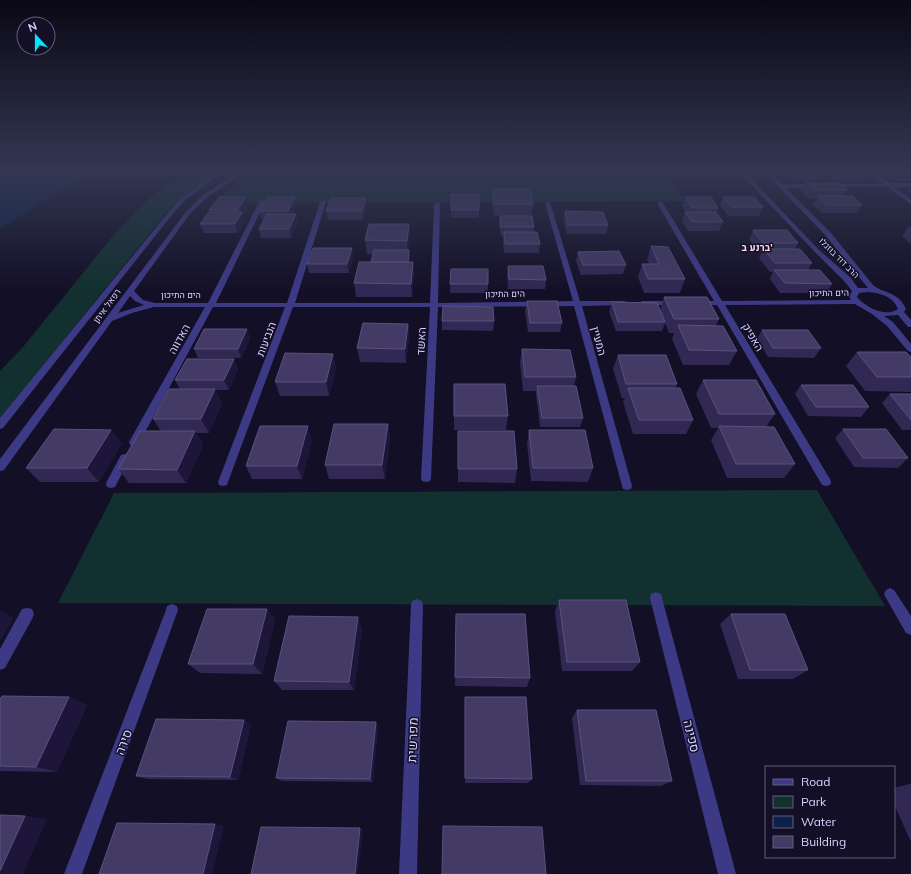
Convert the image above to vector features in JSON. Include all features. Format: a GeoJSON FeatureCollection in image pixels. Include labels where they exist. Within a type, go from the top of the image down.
{"type":"FeatureCollection","features":[{"type":"Feature","properties":{"kind":"street","name":"רפאל איתן"},"geometry":{"type":"LineString","coordinates":[[0,425],[172,211]]}},
{"type":"Feature","properties":{"kind":"street","name":"רפאל איתן"},"geometry":{"type":"LineString","coordinates":[[0,467],[190,211]]}},
{"type":"Feature","properties":{"kind":"street","name":"האדווה"},"geometry":{"type":"LineString","coordinates":[[110,484],[211,304],[258,211]]}},
{"type":"Feature","properties":{"kind":"street","name":"הנביעות"},"geometry":{"type":"LineString","coordinates":[[223,482],[290,305],[320,211]]}},
{"type":"Feature","properties":{"kind":"street","name":"האשד"},"geometry":{"type":"LineString","coordinates":[[426,478],[434,305],[436,211]]}},
{"type":"Feature","properties":{"kind":"street","name":"המעיין"},"geometry":{"type":"LineString","coordinates":[[550,211],[627,486]]}},
{"type":"Feature","properties":{"kind":"street","name":"האפיק"},"geometry":{"type":"LineString","coordinates":[[665,211],[826,482]]}},
{"type":"Feature","properties":{"kind":"street","name":"הרב דוד בוזגלו"},"geometry":{"type":"LineString","coordinates":[[779,211],[817,251],[848,280],[856,291]]}},
{"type":"Feature","properties":{"kind":"street","name":"הרב דוד בוזגלו"},"geometry":{"type":"LineString","coordinates":[[805,211],[837,244],[867,283],[876,291]]}},
{"type":"Feature","properties":{"kind":"street"},"geometry":{"type":"LineString","coordinates":[[911,325],[900,312],[902,309],[897,301],[888,295],[868,290],[856,291],[852,297],[856,302],[890,324],[911,349]]}},
{"type":"Feature","properties":{"kind":"street","name":"הים התיכון"},"geometry":{"type":"LineString","coordinates":[[131,291],[134,298],[139,302],[155,305],[434,305],[577,303],[720,304],[856,302]]}},
{"type":"Feature","properties":{"kind":"street","name":"הים התיכון"},"geometry":{"type":"LineString","coordinates":[[110,320],[130,311],[155,305]]}},
{"type":"Feature","properties":{"kind":"street"},"geometry":{"type":"LineString","coordinates":[[872,312],[888,315],[900,312]]}},
{"type":"Feature","properties":{"kind":"street"},"geometry":{"type":"LineString","coordinates":[[890,594],[911,628]]}},
{"type":"Feature","properties":{"kind":"street","name":"ספינה"},"geometry":{"type":"LineString","coordinates":[[656,598],[728,874]]}},
{"type":"Feature","properties":{"kind":"street","name":"מפרשית"},"geometry":{"type":"LineString","coordinates":[[408,874],[417,605]]}},
{"type":"Feature","properties":{"kind":"street","name":"סירה"},"geometry":{"type":"LineString","coordinates":[[73,874],[172,610]]}},
{"type":"Feature","properties":{"kind":"street"},"geometry":{"type":"LineString","coordinates":[[0,663],[27,614]]}},
{"type":"Feature","properties":{"kind":"green space"},"geometry":{"type":"Polygon","coordinates":[[[137,211],[169,211],[0,419],[0,371],[23,347],[117,231],[137,211]]]}},
{"type":"Feature","properties":{"kind":"green space"},"geometry":{"type":"Polygon","coordinates":[[[817,490],[885,606],[58,603],[114,493],[817,490]]]}},
{"type":"Feature","properties":{"kind":"water"},"geometry":{"type":"Polygon","coordinates":[[[0,211],[29,211],[0,229],[0,211]]]}},
{"type":"Feature","properties":{"kind":"building"},"geometry":{"type":"Polygon","coordinates":[[[565,211],[603,212],[608,225],[568,225],[565,211]]]}},
{"type":"Feature","properties":{"kind":"building"},"geometry":{"type":"Polygon","coordinates":[[[209,212],[242,212],[235,224],[200,224],[209,212]]]}},
{"type":"Feature","properties":{"kind":"building"},"geometry":{"type":"Polygon","coordinates":[[[685,212],[716,212],[723,222],[692,222],[685,212]]]}},
{"type":"Feature","properties":{"kind":"building"},"geometry":{"type":"Polygon","coordinates":[[[267,214],[296,214],[289,229],[259,229],[267,214]]]}},
{"type":"Feature","properties":{"kind":"building"},"geometry":{"type":"Polygon","coordinates":[[[500,216],[532,216],[534,227],[501,227],[500,216]]]}},
{"type":"Feature","properties":{"kind":"building"},"geometry":{"type":"Polygon","coordinates":[[[369,224],[409,224],[407,241],[365,240],[369,224]]]}},
{"type":"Feature","properties":{"kind":"building"},"geometry":{"type":"Polygon","coordinates":[[[753,230],[787,230],[798,243],[763,243],[753,230]]]}},
{"type":"Feature","properties":{"kind":"building"},"geometry":{"type":"Polygon","coordinates":[[[504,232],[537,232],[540,244],[505,244],[504,232]]]}},
{"type":"Feature","properties":{"kind":"building"},"geometry":{"type":"Polygon","coordinates":[[[651,246],[668,247],[685,279],[648,279],[642,264],[659,264],[651,246]]]}},
{"type":"Feature","properties":{"kind":"building"},"geometry":{"type":"Polygon","coordinates":[[[313,248],[352,248],[347,264],[307,264],[313,248]]]}},
{"type":"Feature","properties":{"kind":"building"},"geometry":{"type":"Polygon","coordinates":[[[764,249],[800,249],[812,263],[775,263],[764,249]]]}},
{"type":"Feature","properties":{"kind":"building"},"geometry":{"type":"Polygon","coordinates":[[[374,250],[409,250],[408,262],[371,262],[374,250]]]}},
{"type":"Feature","properties":{"kind":"building"},"geometry":{"type":"Polygon","coordinates":[[[619,251],[626,265],[583,265],[578,252],[619,251]]]}},
{"type":"Feature","properties":{"kind":"building"},"geometry":{"type":"Polygon","coordinates":[[[359,262],[413,262],[411,284],[354,283],[359,262]]]}},
{"type":"Feature","properties":{"kind":"building"},"geometry":{"type":"Polygon","coordinates":[[[508,266],[543,266],[546,280],[509,279],[508,266]]]}},
{"type":"Feature","properties":{"kind":"building"},"geometry":{"type":"Polygon","coordinates":[[[451,269],[488,269],[488,284],[450,284],[451,269]]]}},
{"type":"Feature","properties":{"kind":"building"},"geometry":{"type":"Polygon","coordinates":[[[774,270],[820,270],[832,284],[785,283],[774,270]]]}},
{"type":"Feature","properties":{"kind":"building"},"geometry":{"type":"Polygon","coordinates":[[[664,297],[707,297],[719,319],[674,319],[664,297]]]}},
{"type":"Feature","properties":{"kind":"building"},"geometry":{"type":"Polygon","coordinates":[[[527,301],[557,301],[562,323],[530,323],[527,301]]]}},
{"type":"Feature","properties":{"kind":"building"},"geometry":{"type":"Polygon","coordinates":[[[612,302],[657,303],[665,322],[618,322],[612,302]]]}},
{"type":"Feature","properties":{"kind":"building"},"geometry":{"type":"Polygon","coordinates":[[[443,306],[493,307],[494,321],[442,321],[443,306]]]}},
{"type":"Feature","properties":{"kind":"building"},"geometry":{"type":"Polygon","coordinates":[[[363,323],[408,324],[405,349],[357,348],[363,323]]]}},
{"type":"Feature","properties":{"kind":"building"},"geometry":{"type":"Polygon","coordinates":[[[678,325],[723,326],[737,351],[689,350],[678,325]]]}},
{"type":"Feature","properties":{"kind":"building"},"geometry":{"type":"Polygon","coordinates":[[[204,329],[247,329],[238,349],[194,349],[204,329]]]}},
{"type":"Feature","properties":{"kind":"building"},"geometry":{"type":"Polygon","coordinates":[[[762,330],[808,330],[821,348],[773,348],[762,330]]]}},
{"type":"Feature","properties":{"kind":"building"},"geometry":{"type":"Polygon","coordinates":[[[522,349],[570,350],[576,377],[525,377],[522,349]]]}},
{"type":"Feature","properties":{"kind":"building"},"geometry":{"type":"Polygon","coordinates":[[[857,352],[906,352],[911,357],[911,377],[877,377],[857,352]]]}},
{"type":"Feature","properties":{"kind":"building"},"geometry":{"type":"Polygon","coordinates":[[[285,353],[333,354],[326,382],[275,382],[285,353]]]}},
{"type":"Feature","properties":{"kind":"building"},"geometry":{"type":"Polygon","coordinates":[[[618,355],[666,355],[677,384],[626,384],[618,355]]]}},
{"type":"Feature","properties":{"kind":"building"},"geometry":{"type":"Polygon","coordinates":[[[187,359],[234,359],[224,380],[175,380],[187,359]]]}},
{"type":"Feature","properties":{"kind":"building"},"geometry":{"type":"Polygon","coordinates":[[[703,380],[756,380],[775,414],[719,414],[703,380]]]}},
{"type":"Feature","properties":{"kind":"building"},"geometry":{"type":"Polygon","coordinates":[[[454,384],[505,384],[508,416],[454,416],[454,384]]]}},
{"type":"Feature","properties":{"kind":"building"},"geometry":{"type":"Polygon","coordinates":[[[801,385],[853,385],[869,407],[816,407],[801,385]]]}},
{"type":"Feature","properties":{"kind":"building"},"geometry":{"type":"Polygon","coordinates":[[[537,386],[576,386],[583,418],[542,418],[537,386]]]}},
{"type":"Feature","properties":{"kind":"building"},"geometry":{"type":"Polygon","coordinates":[[[628,388],[680,388],[693,420],[639,420],[628,388]]]}},
{"type":"Feature","properties":{"kind":"building"},"geometry":{"type":"Polygon","coordinates":[[[169,389],[215,389],[201,419],[153,419],[169,389]]]}},
{"type":"Feature","properties":{"kind":"building"},"geometry":{"type":"Polygon","coordinates":[[[890,394],[911,394],[911,420],[890,394]]]}},
{"type":"Feature","properties":{"kind":"building"},"geometry":{"type":"Polygon","coordinates":[[[334,424],[388,424],[382,465],[325,465],[334,424]]]}},
{"type":"Feature","properties":{"kind":"building"},"geometry":{"type":"Polygon","coordinates":[[[260,426],[308,426],[297,466],[246,466],[260,426]]]}},
{"type":"Feature","properties":{"kind":"building"},"geometry":{"type":"Polygon","coordinates":[[[719,426],[774,427],[795,464],[736,464],[719,426]]]}},
{"type":"Feature","properties":{"kind":"building"},"geometry":{"type":"Polygon","coordinates":[[[54,429],[111,430],[87,468],[26,468],[54,429]]]}},
{"type":"Feature","properties":{"kind":"building"},"geometry":{"type":"Polygon","coordinates":[[[843,429],[886,429],[908,458],[863,458],[843,429]]]}},
{"type":"Feature","properties":{"kind":"building"},"geometry":{"type":"Polygon","coordinates":[[[529,430],[585,430],[593,468],[533,468],[529,430]]]}},
{"type":"Feature","properties":{"kind":"building"},"geometry":{"type":"Polygon","coordinates":[[[140,431],[195,431],[177,470],[118,469],[140,431]]]}},
{"type":"Feature","properties":{"kind":"building"},"geometry":{"type":"Polygon","coordinates":[[[458,431],[514,431],[517,469],[458,469],[458,431]]]}},
{"type":"Feature","properties":{"kind":"building"},"geometry":{"type":"Polygon","coordinates":[[[559,600],[626,600],[640,662],[567,662],[559,600]]]}},
{"type":"Feature","properties":{"kind":"building"},"geometry":{"type":"Polygon","coordinates":[[[207,609],[267,609],[253,664],[188,664],[207,609]]]}},
{"type":"Feature","properties":{"kind":"building"},"geometry":{"type":"Polygon","coordinates":[[[456,614],[525,614],[530,678],[455,677],[456,614]]]}},
{"type":"Feature","properties":{"kind":"building"},"geometry":{"type":"Polygon","coordinates":[[[731,614],[785,614],[808,670],[750,670],[731,614]]]}},
{"type":"Feature","properties":{"kind":"building"},"geometry":{"type":"Polygon","coordinates":[[[289,616],[358,617],[349,682],[274,681],[289,616]]]}},
{"type":"Feature","properties":{"kind":"building"},"geometry":{"type":"Polygon","coordinates":[[[2,696],[69,697],[36,767],[0,766],[0,699],[2,696]]]}},
{"type":"Feature","properties":{"kind":"building"},"geometry":{"type":"Polygon","coordinates":[[[465,697],[526,697],[532,779],[465,778],[465,697]]]}},
{"type":"Feature","properties":{"kind":"building"},"geometry":{"type":"Polygon","coordinates":[[[577,710],[656,710],[672,781],[586,781],[577,710]]]}},
{"type":"Feature","properties":{"kind":"building"},"geometry":{"type":"Polygon","coordinates":[[[156,719],[244,720],[230,777],[136,776],[156,719]]]}},
{"type":"Feature","properties":{"kind":"building"},"geometry":{"type":"Polygon","coordinates":[[[288,721],[376,722],[370,779],[276,778],[288,721]]]}},
{"type":"Feature","properties":{"kind":"building"},"geometry":{"type":"Polygon","coordinates":[[[0,815],[25,816],[0,871],[0,815]]]}},
{"type":"Feature","properties":{"kind":"building"},"geometry":{"type":"Polygon","coordinates":[[[117,823],[215,824],[203,874],[99,874],[117,823]]]}},
{"type":"Feature","properties":{"kind":"building"},"geometry":{"type":"Polygon","coordinates":[[[443,826],[542,827],[546,874],[442,874],[443,826]]]}},
{"type":"Feature","properties":{"kind":"building"},"geometry":{"type":"Polygon","coordinates":[[[261,827],[360,828],[355,874],[251,874],[261,827]]]}},
{"type":"Feature","properties":{"kind":"district","name":"ברנע ב'"},"geometry":{"type":"Point","coordinates":[757,247]}}]}
